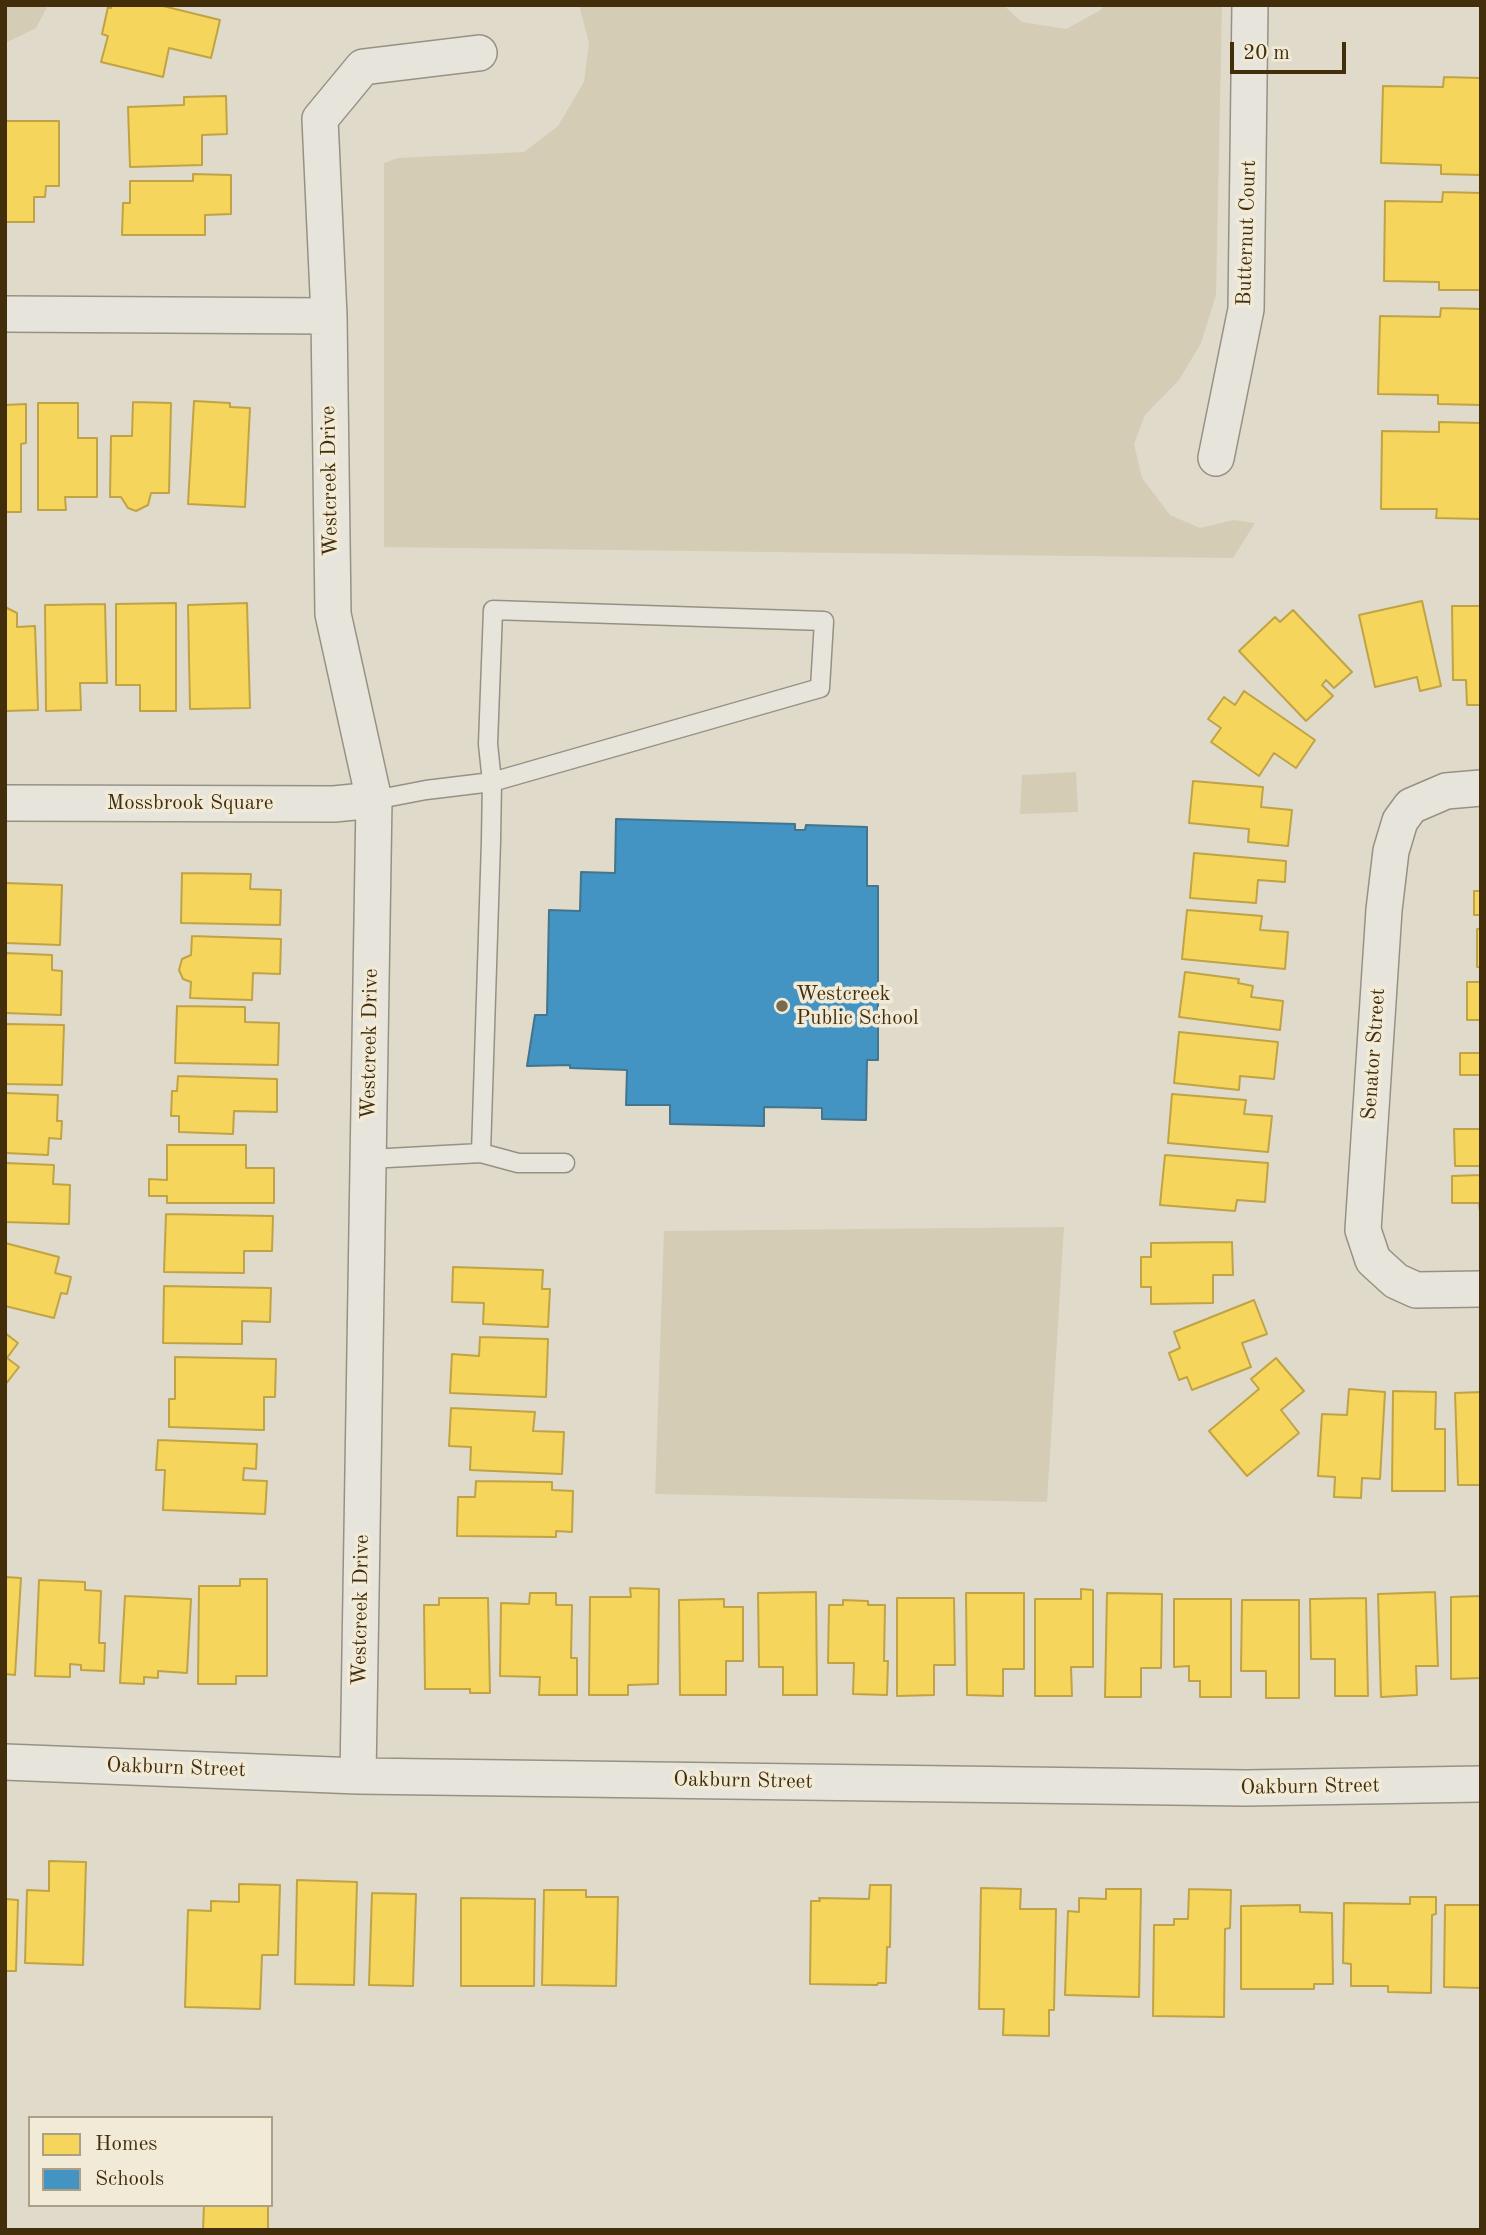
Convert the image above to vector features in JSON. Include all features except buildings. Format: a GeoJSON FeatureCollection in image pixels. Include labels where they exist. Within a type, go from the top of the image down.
{"type":"FeatureCollection","features":[{"type":"Feature","properties":{"kind":"street","name":"Butternut Court"},"geometry":{"type":"LineString","coordinates":[[1216,458],[1246,309],[1250,5]]}},
{"type":"Feature","properties":{"kind":"street","name":"Westcreek Drive"},"geometry":{"type":"LineString","coordinates":[[358,1776],[374,800],[333,614],[329,316],[320,119],[363,67],[479,53]]}},
{"type":"Feature","properties":{"kind":"street"},"geometry":{"type":"LineString","coordinates":[[5,314],[329,316]]}},
{"type":"Feature","properties":{"kind":"street","name":"Senator Street"},"geometry":{"type":"LineString","coordinates":[[1481,788],[1446,791],[1411,806],[1401,821],[1391,851],[1384,910],[1363,1230],[1373,1260],[1395,1281],[1416,1290],[1481,1289]]}},
{"type":"Feature","properties":{"kind":"street","name":"Mossbrook Square"},"geometry":{"type":"LineString","coordinates":[[5,803],[334,804],[374,800]]}},
{"type":"Feature","properties":{"kind":"street","name":"Oakburn Street"},"geometry":{"type":"LineString","coordinates":[[5,1762],[358,1776],[1246,1788],[1481,1784]]}},
{"type":"Feature","properties":{"kind":"lane"},"geometry":{"type":"LineString","coordinates":[[374,800],[426,789],[492,782],[820,688],[824,621],[493,610],[488,744],[492,782],[481,1153]]}},
{"type":"Feature","properties":{"kind":"lane"},"geometry":{"type":"LineString","coordinates":[[369,1159],[481,1153],[518,1163],[565,1163]]}},
{"type":"Feature","properties":{"kind":"shaded area"},"geometry":{"type":"Polygon","coordinates":[[[5,5],[48,5],[36,28],[5,43],[5,5]]]}},
{"type":"Feature","properties":{"kind":"shaded area"},"geometry":{"type":"Polygon","coordinates":[[[579,5],[1003,5],[1022,22],[1066,29],[1105,5],[1222,5],[1216,295],[1201,343],[1179,380],[1145,415],[1134,444],[1142,478],[1170,515],[1200,528],[1234,520],[1255,523],[1233,558],[384,547],[384,163],[398,158],[524,152],[558,126],[584,82],[589,43],[579,5]]]}},
{"type":"Feature","properties":{"kind":"shaded area"},"geometry":{"type":"Polygon","coordinates":[[[1076,772],[1078,812],[1020,814],[1022,775],[1076,772]]]}},
{"type":"Feature","properties":{"kind":"shaded area"},"geometry":{"type":"Polygon","coordinates":[[[1064,1227],[1047,1502],[655,1494],[664,1231],[1064,1227]]]}},
{"type":"Feature","properties":{"kind":"place","name":"Westcreek Public School"},"geometry":{"type":"Point","coordinates":[782,1006]}}]}
